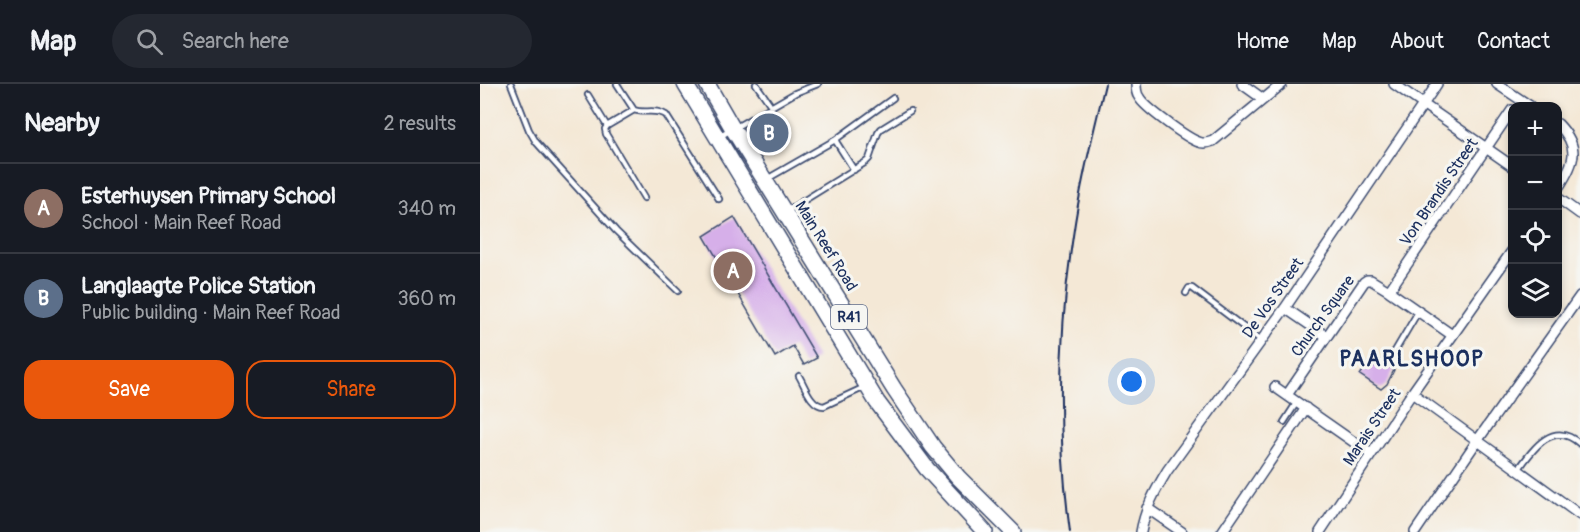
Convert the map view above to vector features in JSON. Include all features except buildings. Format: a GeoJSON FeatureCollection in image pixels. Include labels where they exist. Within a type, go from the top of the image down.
{"type":"FeatureCollection","features":[{"type":"Feature","properties":{"kind":"main road","name":"R41"},"geometry":{"type":"LineString","coordinates":[[685,84],[877,402],[927,469],[985,532]]}},
{"type":"Feature","properties":{"kind":"main road","name":"Main Reef Road"},"geometry":{"type":"LineString","coordinates":[[707,84],[894,389],[933,447],[957,477],[1013,532]]}},
{"type":"Feature","properties":{"kind":"main road"},"geometry":{"type":"LineString","coordinates":[[751,194],[766,183]]}},
{"type":"Feature","properties":{"kind":"main road"},"geometry":{"type":"LineString","coordinates":[[774,232],[787,217]]}},
{"type":"Feature","properties":{"kind":"street"},"geometry":{"type":"LineString","coordinates":[[1242,84],[1263,99]]}},
{"type":"Feature","properties":{"kind":"street"},"geometry":{"type":"LineString","coordinates":[[1136,85],[1137,94],[1144,104],[1199,143],[1213,141],[1282,84]]}},
{"type":"Feature","properties":{"kind":"street"},"geometry":{"type":"LineString","coordinates":[[1394,84],[1508,163]]}},
{"type":"Feature","properties":{"kind":"street","name":"De Vos Street"},"geometry":{"type":"LineString","coordinates":[[1141,532],[1147,508],[1167,471],[1262,341],[1437,84]]}},
{"type":"Feature","properties":{"kind":"street"},"geometry":{"type":"LineString","coordinates":[[1497,84],[1513,102]]}},
{"type":"Feature","properties":{"kind":"street","name":"Von Brandis Street"},"geometry":{"type":"LineString","coordinates":[[1389,291],[1508,117]]}},
{"type":"Feature","properties":{"kind":"street"},"geometry":{"type":"LineString","coordinates":[[1562,127],[1573,135],[1578,152],[1562,181]]}},
{"type":"Feature","properties":{"kind":"street"},"geometry":{"type":"LineString","coordinates":[[1562,201],[1580,214]]}},
{"type":"Feature","properties":{"kind":"street","name":"Marais Street"},"geometry":{"type":"LineString","coordinates":[[1320,532],[1412,393],[1508,257]]}},
{"type":"Feature","properties":{"kind":"street","name":"Church Square"},"geometry":{"type":"LineString","coordinates":[[1287,395],[1365,281],[1371,280],[1389,291],[1452,335]]}},
{"type":"Feature","properties":{"kind":"street"},"geometry":{"type":"LineString","coordinates":[[1415,532],[1580,296]]}},
{"type":"Feature","properties":{"kind":"street"},"geometry":{"type":"LineString","coordinates":[[1285,308],[1326,336]]}},
{"type":"Feature","properties":{"kind":"street"},"geometry":{"type":"LineString","coordinates":[[1275,387],[1371,454]]}},
{"type":"Feature","properties":{"kind":"street"},"geometry":{"type":"LineString","coordinates":[[1412,393],[1580,514]]}},
{"type":"Feature","properties":{"kind":"street"},"geometry":{"type":"LineString","coordinates":[[1222,532],[1306,408]]}},
{"type":"Feature","properties":{"kind":"street"},"geometry":{"type":"LineString","coordinates":[[1147,508],[1182,532]]}},
{"type":"Feature","properties":{"kind":"lane"},"geometry":{"type":"LineString","coordinates":[[511,84],[536,142],[611,226],[678,291]]}},
{"type":"Feature","properties":{"kind":"lane"},"geometry":{"type":"LineString","coordinates":[[617,84],[634,110],[658,111],[666,115],[719,199]]}},
{"type":"Feature","properties":{"kind":"lane"},"geometry":{"type":"LineString","coordinates":[[756,84],[772,106]]}},
{"type":"Feature","properties":{"kind":"lane"},"geometry":{"type":"LineString","coordinates":[[717,138],[795,93],[818,84]]}},
{"type":"Feature","properties":{"kind":"lane"},"geometry":{"type":"LineString","coordinates":[[588,95],[608,126]]}},
{"type":"Feature","properties":{"kind":"lane"},"geometry":{"type":"LineString","coordinates":[[766,183],[835,140],[893,98]]}},
{"type":"Feature","properties":{"kind":"lane"},"geometry":{"type":"LineString","coordinates":[[634,110],[605,129],[644,198]]}},
{"type":"Feature","properties":{"kind":"lane"},"geometry":{"type":"LineString","coordinates":[[787,217],[869,159],[881,129],[910,111]]}},
{"type":"Feature","properties":{"kind":"lane"},"geometry":{"type":"LineString","coordinates":[[835,140],[854,170]]}},
{"type":"Feature","properties":{"kind":"lane"},"geometry":{"type":"LineString","coordinates":[[1186,293],[1189,288],[1192,288],[1262,341]]}},
{"type":"Feature","properties":{"kind":"lane"},"geometry":{"type":"LineString","coordinates":[[1392,356],[1418,312]]}},
{"type":"Feature","properties":{"kind":"lane"},"geometry":{"type":"LineString","coordinates":[[800,376],[814,402],[819,406],[824,406],[867,386]]}},
{"type":"Feature","properties":{"kind":"lane"},"geometry":{"type":"LineString","coordinates":[[1284,422],[1297,402]]}},
{"type":"Feature","properties":{"kind":"lane"},"geometry":{"type":"LineString","coordinates":[[1518,470],[1539,443],[1550,436],[1565,436],[1580,444]]}},
{"type":"Feature","properties":{"kind":"railway"},"geometry":{"type":"LineString","coordinates":[[1070,532],[1061,421],[1064,310],[1079,198],[1105,84]]}},
{"type":"Feature","properties":{"kind":"place","name":"Langlaagte Police Station"},"geometry":{"type":"Point","coordinates":[769,133]}},
{"type":"Feature","properties":{"kind":"place","name":"Esterhuysen Primary School"},"geometry":{"type":"Point","coordinates":[733,271]}},
{"type":"Feature","properties":{"kind":"district","name":"PAARLSHOOP"},"geometry":{"type":"Point","coordinates":[1412,359]}}]}
